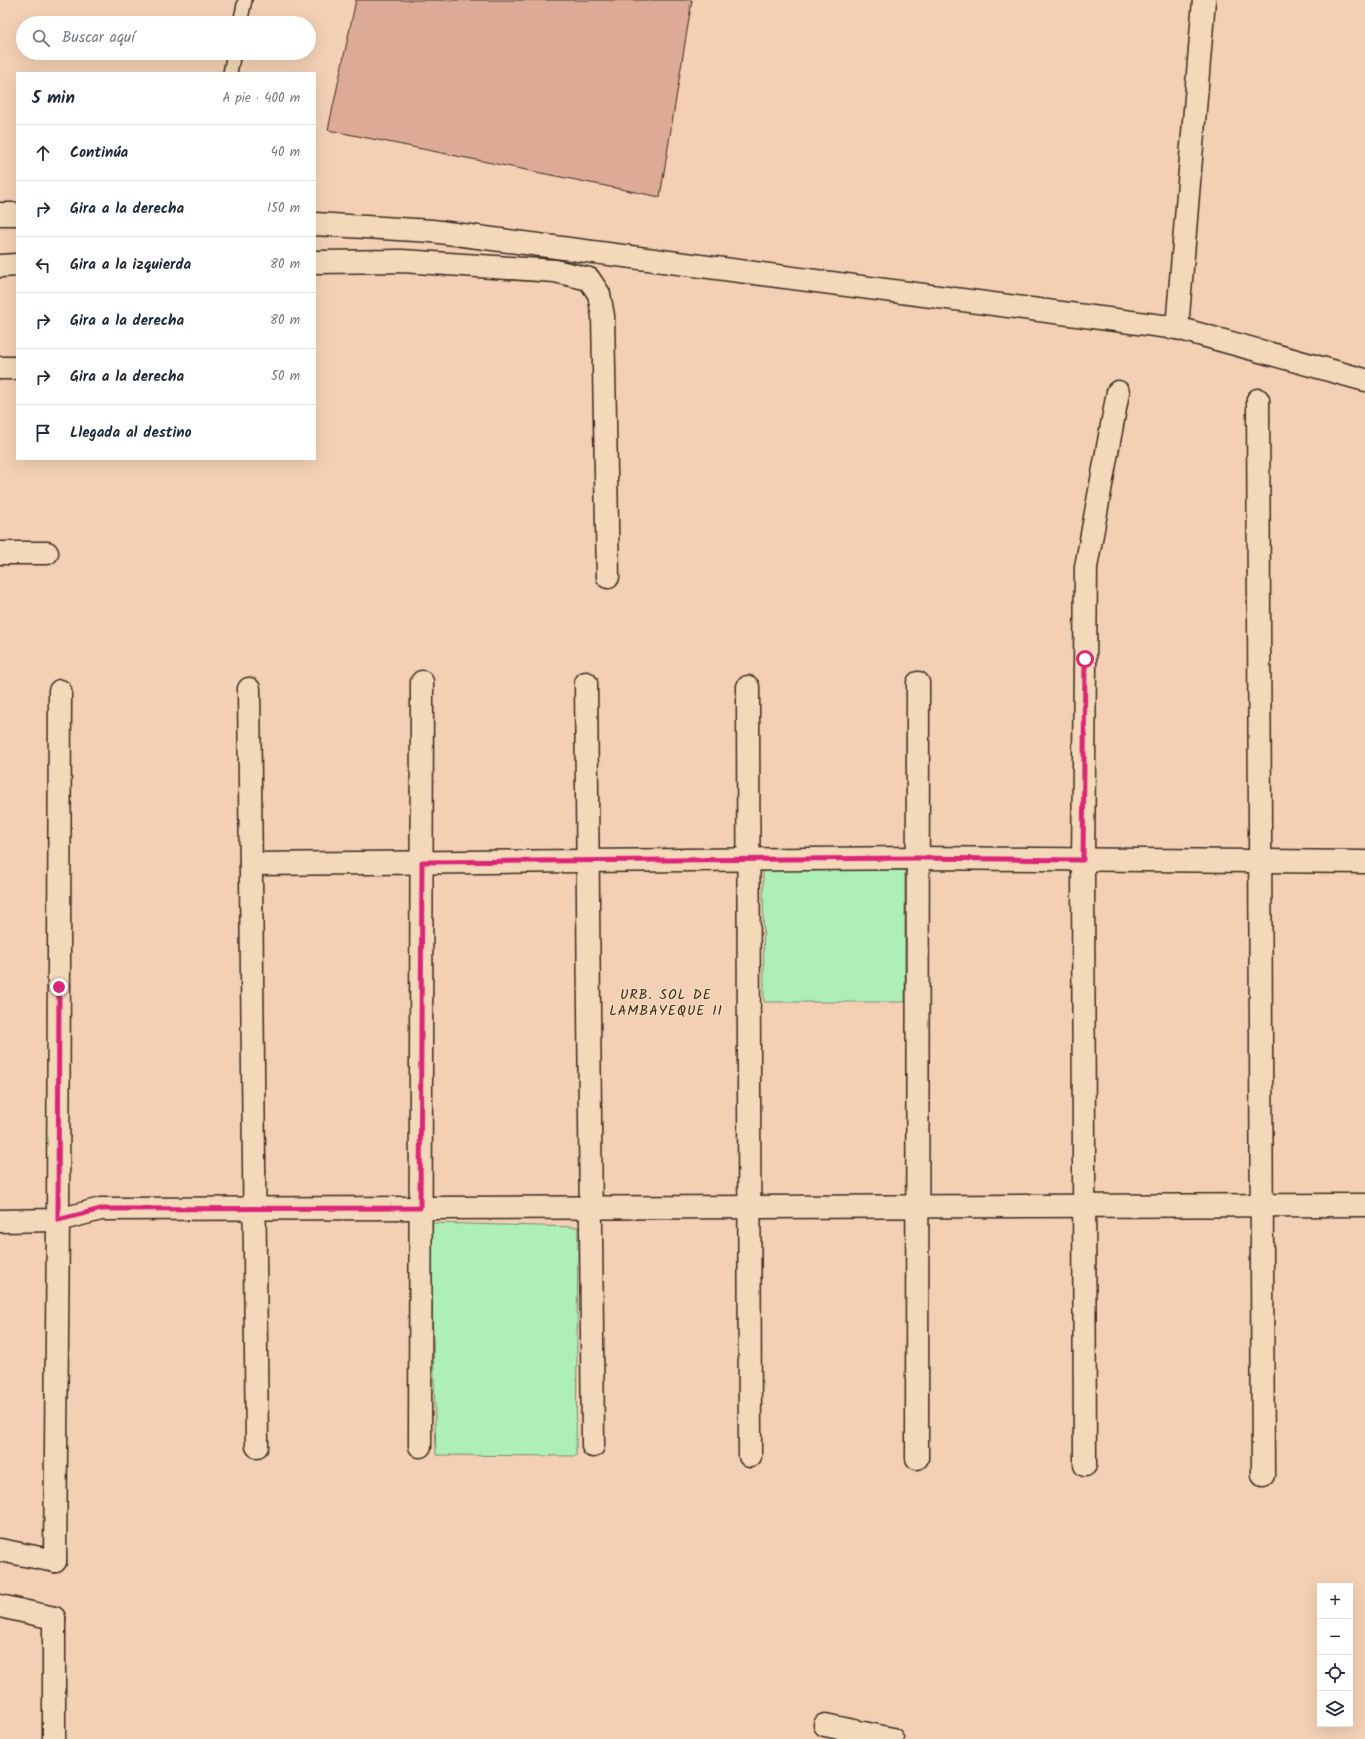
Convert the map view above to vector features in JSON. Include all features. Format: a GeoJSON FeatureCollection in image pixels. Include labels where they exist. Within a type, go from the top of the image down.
{"type":"FeatureCollection","features":[{"type":"Feature","properties":{"kind":"street"},"geometry":{"type":"LineString","coordinates":[[1177,328],[1204,0]]}},
{"type":"Feature","properties":{"kind":"street"},"geometry":{"type":"LineString","coordinates":[[0,214],[16,214]]}},
{"type":"Feature","properties":{"kind":"street"},"geometry":{"type":"LineString","coordinates":[[316,224],[432,231],[1177,328],[1365,380]]}},
{"type":"Feature","properties":{"kind":"street"},"geometry":{"type":"LineString","coordinates":[[316,262],[402,261],[555,271],[589,279],[598,294],[603,316],[608,576]]}},
{"type":"Feature","properties":{"kind":"street"},"geometry":{"type":"LineString","coordinates":[[0,266],[16,265]]}},
{"type":"Feature","properties":{"kind":"street"},"geometry":{"type":"LineString","coordinates":[[0,368],[16,368]]}},
{"type":"Feature","properties":{"kind":"street"},"geometry":{"type":"LineString","coordinates":[[1085,1465],[1083,860],[1086,567],[1118,392]]}},
{"type":"Feature","properties":{"kind":"street"},"geometry":{"type":"LineString","coordinates":[[1258,400],[1264,1475]]}},
{"type":"Feature","properties":{"kind":"street"},"geometry":{"type":"LineString","coordinates":[[0,553],[47,553]]}},
{"type":"Feature","properties":{"kind":"street"},"geometry":{"type":"LineString","coordinates":[[420,1446],[422,682]]}},
{"type":"Feature","properties":{"kind":"street"},"geometry":{"type":"LineString","coordinates":[[586,683],[593,1446]]}},
{"type":"Feature","properties":{"kind":"street"},"geometry":{"type":"LineString","coordinates":[[917,1458],[918,683]]}},
{"type":"Feature","properties":{"kind":"street"},"geometry":{"type":"LineString","coordinates":[[748,687],[750,1456]]}},
{"type":"Feature","properties":{"kind":"street"},"geometry":{"type":"LineString","coordinates":[[249,689],[257,1446]]}},
{"type":"Feature","properties":{"kind":"street"},"geometry":{"type":"LineString","coordinates":[[0,1550],[55,1561],[60,691]]}},
{"type":"Feature","properties":{"kind":"street"},"geometry":{"type":"LineString","coordinates":[[251,864],[918,858],[1365,862]]}},
{"type":"Feature","properties":{"kind":"street"},"geometry":{"type":"LineString","coordinates":[[0,1220],[58,1220],[101,1209],[1262,1204],[1365,1205]]}},
{"type":"Feature","properties":{"kind":"street"},"geometry":{"type":"LineString","coordinates":[[0,1606],[54,1618],[54,1739]]}},
{"type":"Feature","properties":{"kind":"street"},"geometry":{"type":"LineString","coordinates":[[834,1731],[892,1739]]}},
{"type":"Feature","properties":{"kind":"lane"},"geometry":{"type":"LineString","coordinates":[[242,16],[245,0]]}},
{"type":"Feature","properties":{"kind":"lane"},"geometry":{"type":"LineString","coordinates":[[230,72],[233,60]]}},
{"type":"Feature","properties":{"kind":"green space"},"geometry":{"type":"Polygon","coordinates":[[[763,869],[905,870],[905,1002],[764,1002],[763,869]]]}},
{"type":"Feature","properties":{"kind":"green space"},"geometry":{"type":"Polygon","coordinates":[[[430,1223],[578,1227],[576,1456],[436,1455],[430,1223]]]}},
{"type":"Feature","properties":{"kind":"building"},"geometry":{"type":"Polygon","coordinates":[[[356,0],[692,0],[660,197],[328,130],[356,0]]]}},
{"type":"Feature","properties":{"kind":"district","name":"URB. SOL DE LAMBAYEQUE II"},"geometry":{"type":"Point","coordinates":[666,1004]}},
{"type":"Feature","properties":{"kind":"route"},"geometry":{"type":"LineString","coordinates":[[59,987],[58,1220],[101,1209],[420,1208],[422,862],[918,858],[1083,860],[1085,659]]}}]}
